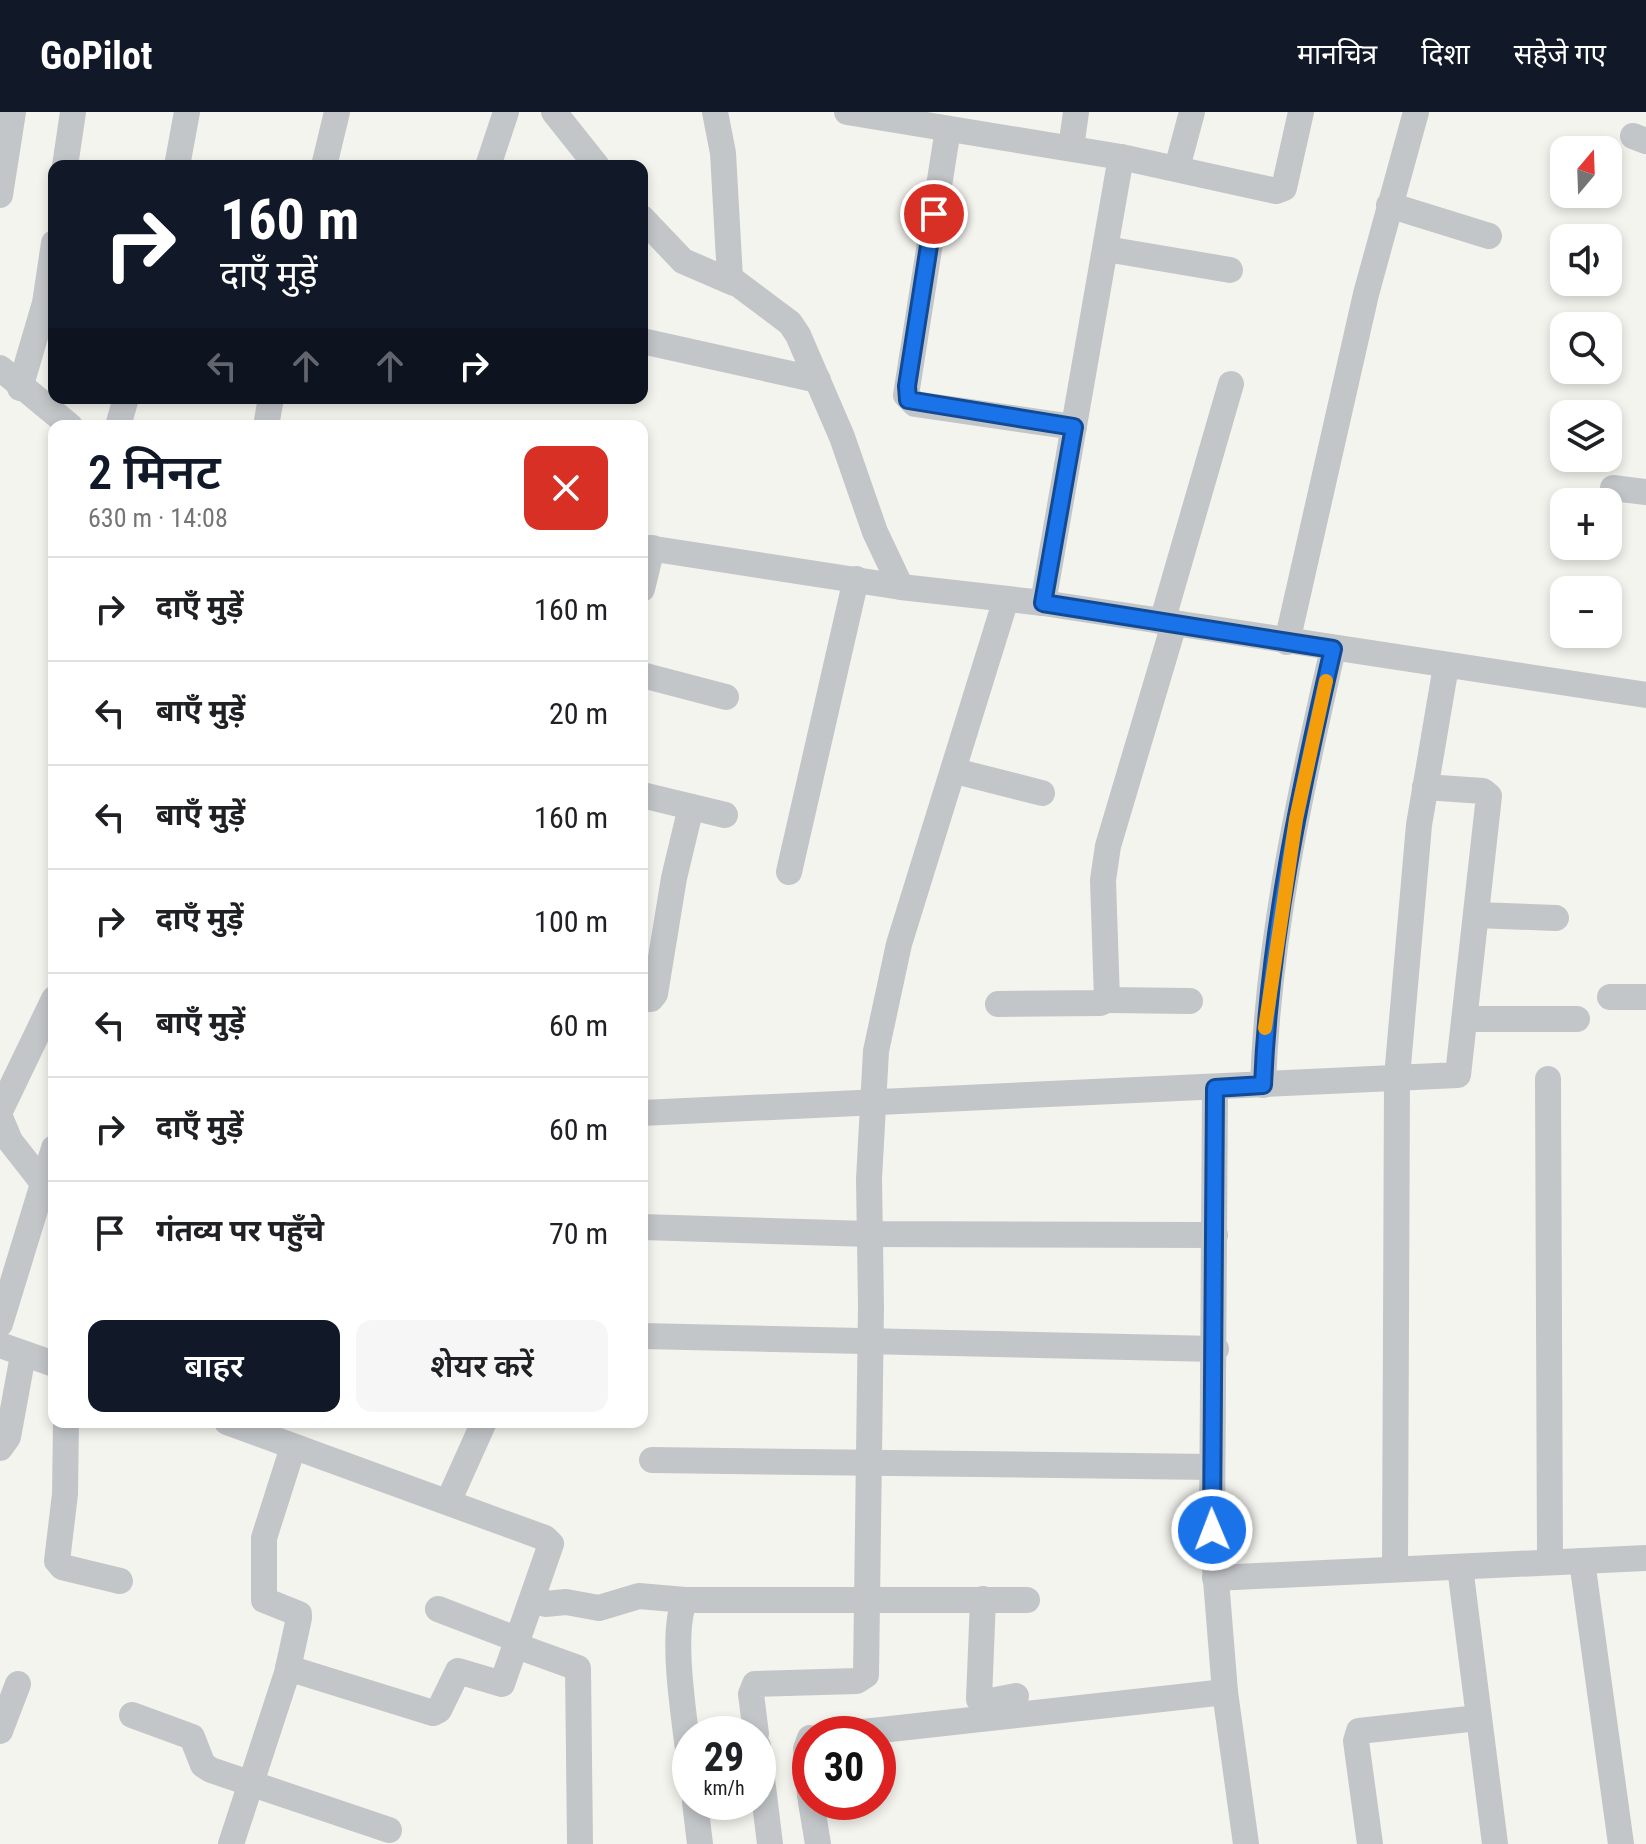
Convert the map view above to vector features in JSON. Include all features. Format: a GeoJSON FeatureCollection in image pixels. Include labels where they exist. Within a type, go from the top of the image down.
{"type":"FeatureCollection","features":[{"type":"Feature","properties":{"kind":"street"},"geometry":{"type":"LineString","coordinates":[[0,195],[13,112]]}},
{"type":"Feature","properties":{"kind":"street"},"geometry":{"type":"LineString","coordinates":[[66,160],[73,112]]}},
{"type":"Feature","properties":{"kind":"street"},"geometry":{"type":"LineString","coordinates":[[178,160],[187,112]]}},
{"type":"Feature","properties":{"kind":"street"},"geometry":{"type":"LineString","coordinates":[[325,160],[337,112]]}},
{"type":"Feature","properties":{"kind":"street"},"geometry":{"type":"LineString","coordinates":[[490,160],[506,112]]}},
{"type":"Feature","properties":{"kind":"street"},"geometry":{"type":"LineString","coordinates":[[554,112],[592,160]]}},
{"type":"Feature","properties":{"kind":"street"},"geometry":{"type":"LineString","coordinates":[[715,112],[725,171],[727,270],[734,283]]}},
{"type":"Feature","properties":{"kind":"street"},"geometry":{"type":"LineString","coordinates":[[847,112],[948,129],[986,123],[1071,148],[1282,191],[1301,112]]}},
{"type":"Feature","properties":{"kind":"street"},"geometry":{"type":"LineString","coordinates":[[1071,148],[1076,112]]}},
{"type":"Feature","properties":{"kind":"street"},"geometry":{"type":"LineString","coordinates":[[1177,168],[1192,112]]}},
{"type":"Feature","properties":{"kind":"street"},"geometry":{"type":"LineString","coordinates":[[1287,642],[1389,205],[1416,112]]}},
{"type":"Feature","properties":{"kind":"street"},"geometry":{"type":"LineString","coordinates":[[948,129],[906,395],[915,404],[1074,427]]}},
{"type":"Feature","properties":{"kind":"street"},"geometry":{"type":"LineString","coordinates":[[1043,603],[1121,157]]}},
{"type":"Feature","properties":{"kind":"street"},"geometry":{"type":"LineString","coordinates":[[1389,205],[1489,236]]}},
{"type":"Feature","properties":{"kind":"street"},"geometry":{"type":"LineString","coordinates":[[648,224],[683,261],[734,283],[790,323],[842,437],[875,532],[901,587]]}},
{"type":"Feature","properties":{"kind":"street"},"geometry":{"type":"LineString","coordinates":[[1106,249],[1230,270]]}},
{"type":"Feature","properties":{"kind":"street"},"geometry":{"type":"LineString","coordinates":[[20,388],[48,283]]}},
{"type":"Feature","properties":{"kind":"street"},"geometry":{"type":"LineString","coordinates":[[648,342],[818,380]]}},
{"type":"Feature","properties":{"kind":"street"},"geometry":{"type":"LineString","coordinates":[[0,368],[20,388],[62,420]]}},
{"type":"Feature","properties":{"kind":"street"},"geometry":{"type":"LineString","coordinates":[[1107,1000],[1105,864],[1116,811],[1168,632],[1231,384]]}},
{"type":"Feature","properties":{"kind":"street"},"geometry":{"type":"LineString","coordinates":[[1622,489],[1646,492]]}},
{"type":"Feature","properties":{"kind":"street"},"geometry":{"type":"LineString","coordinates":[[648,561],[854,590],[901,587],[1003,611],[1043,603],[1168,632],[1287,642],[1330,662],[1646,695]]}},
{"type":"Feature","properties":{"kind":"street"},"geometry":{"type":"LineString","coordinates":[[789,872],[854,590]]}},
{"type":"Feature","properties":{"kind":"street"},"geometry":{"type":"LineString","coordinates":[[754,1716],[751,1694],[755,1684],[862,1680],[866,1668],[864,1598],[872,1102],[888,981],[1003,611]]}},
{"type":"Feature","properties":{"kind":"street"},"geometry":{"type":"LineString","coordinates":[[1263,1085],[1265,1018],[1281,911],[1296,819],[1330,662]]}},
{"type":"Feature","properties":{"kind":"street"},"geometry":{"type":"LineString","coordinates":[[1395,1569],[1397,1077],[1410,903],[1425,787],[1445,675]]}},
{"type":"Feature","properties":{"kind":"street"},"geometry":{"type":"LineString","coordinates":[[648,677],[726,697]]}},
{"type":"Feature","properties":{"kind":"street"},"geometry":{"type":"LineString","coordinates":[[955,771],[1042,793]]}},
{"type":"Feature","properties":{"kind":"street"},"geometry":{"type":"LineString","coordinates":[[648,1113],[1458,1075],[1488,794],[1425,787]]}},
{"type":"Feature","properties":{"kind":"street"},"geometry":{"type":"LineString","coordinates":[[648,796],[725,815]]}},
{"type":"Feature","properties":{"kind":"street"},"geometry":{"type":"LineString","coordinates":[[648,999],[655,994],[674,878],[691,807]]}},
{"type":"Feature","properties":{"kind":"street"},"geometry":{"type":"LineString","coordinates":[[1476,915],[1556,918]]}},
{"type":"Feature","properties":{"kind":"street"},"geometry":{"type":"LineString","coordinates":[[1610,997],[1646,997]]}},
{"type":"Feature","properties":{"kind":"street"},"geometry":{"type":"LineString","coordinates":[[998,1004],[1190,1001]]}},
{"type":"Feature","properties":{"kind":"street"},"geometry":{"type":"LineString","coordinates":[[43,1183],[10,1141],[0,1114],[48,1012]]}},
{"type":"Feature","properties":{"kind":"street"},"geometry":{"type":"LineString","coordinates":[[1465,1019],[1577,1019]]}},
{"type":"Feature","properties":{"kind":"street"},"geometry":{"type":"LineString","coordinates":[[1548,1079],[1550,1562]]}},
{"type":"Feature","properties":{"kind":"street"},"geometry":{"type":"LineString","coordinates":[[1215,1088],[1216,1349],[1211,1467],[1215,1578],[1225,1692],[1246,1844]]}},
{"type":"Feature","properties":{"kind":"street"},"geometry":{"type":"LineString","coordinates":[[0,1324],[5,1288],[48,1167]]}},
{"type":"Feature","properties":{"kind":"street"},"geometry":{"type":"LineString","coordinates":[[648,1227],[869,1234],[1215,1235]]}},
{"type":"Feature","properties":{"kind":"street"},"geometry":{"type":"LineString","coordinates":[[648,1336],[1216,1349]]}},
{"type":"Feature","properties":{"kind":"street"},"geometry":{"type":"LineString","coordinates":[[0,1448],[8,1437],[12,1350],[48,1362]]}},
{"type":"Feature","properties":{"kind":"street"},"geometry":{"type":"LineString","coordinates":[[66,1428],[65,1494],[57,1561],[62,1567],[120,1581]]}},
{"type":"Feature","properties":{"kind":"street"},"geometry":{"type":"LineString","coordinates":[[243,1428],[550,1540],[502,1684],[458,1671],[439,1710],[433,1713],[288,1668]]}},
{"type":"Feature","properties":{"kind":"street"},"geometry":{"type":"LineString","coordinates":[[448,1502],[481,1428]]}},
{"type":"Feature","properties":{"kind":"street"},"geometry":{"type":"LineString","coordinates":[[231,1844],[288,1668],[299,1616],[264,1600],[267,1567],[263,1545],[293,1447]]}},
{"type":"Feature","properties":{"kind":"street"},"geometry":{"type":"LineString","coordinates":[[652,1460],[1211,1467]]}},
{"type":"Feature","properties":{"kind":"street"},"geometry":{"type":"LineString","coordinates":[[1215,1578],[1646,1558]]}},
{"type":"Feature","properties":{"kind":"street"},"geometry":{"type":"LineString","coordinates":[[1582,1561],[1621,1844]]}},
{"type":"Feature","properties":{"kind":"street"},"geometry":{"type":"LineString","coordinates":[[1460,1567],[1495,1844]]}},
{"type":"Feature","properties":{"kind":"street"},"geometry":{"type":"LineString","coordinates":[[534,1595],[545,1604],[566,1602],[597,1608],[639,1596],[685,1600],[1027,1600]]}},
{"type":"Feature","properties":{"kind":"street"},"geometry":{"type":"LineString","coordinates":[[983,1599],[979,1699],[985,1702],[1016,1696]]}},
{"type":"Feature","properties":{"kind":"street"},"geometry":{"type":"LineString","coordinates":[[685,1600],[681,1610],[680,1657],[685,1716]]}},
{"type":"Feature","properties":{"kind":"street"},"geometry":{"type":"LineString","coordinates":[[438,1609],[578,1668],[580,1844]]}},
{"type":"Feature","properties":{"kind":"street"},"geometry":{"type":"LineString","coordinates":[[0,1731],[18,1684]]}},
{"type":"Feature","properties":{"kind":"street"},"geometry":{"type":"LineString","coordinates":[[896,1728],[1225,1692]]}},
{"type":"Feature","properties":{"kind":"street"},"geometry":{"type":"LineString","coordinates":[[132,1715],[192,1737],[206,1768],[389,1830]]}},
{"type":"Feature","properties":{"kind":"street"},"geometry":{"type":"LineString","coordinates":[[1370,1844],[1356,1741],[1359,1731],[1478,1718]]}},
{"type":"Feature","properties":{"kind":"street"},"geometry":{"type":"LineString","coordinates":[[697,1820],[700,1844]]}},
{"type":"Feature","properties":{"kind":"street"},"geometry":{"type":"LineString","coordinates":[[767,1820],[770,1844]]}},
{"type":"Feature","properties":{"kind":"street"},"geometry":{"type":"LineString","coordinates":[[814,1820],[818,1844]]}},
{"type":"Feature","properties":{"kind":"slow traffic"},"geometry":{"type":"LineString","coordinates":[[1265,1028],[1296,819],[1326,681]]}},
{"type":"Feature","properties":{"kind":"route"},"geometry":{"type":"LineString","coordinates":[[934,214],[907,386],[908,400],[915,404],[1074,427],[1043,603],[1333,649],[1296,819],[1281,911],[1265,1018],[1263,1085],[1215,1088],[1216,1349],[1212,1530]]}}]}
